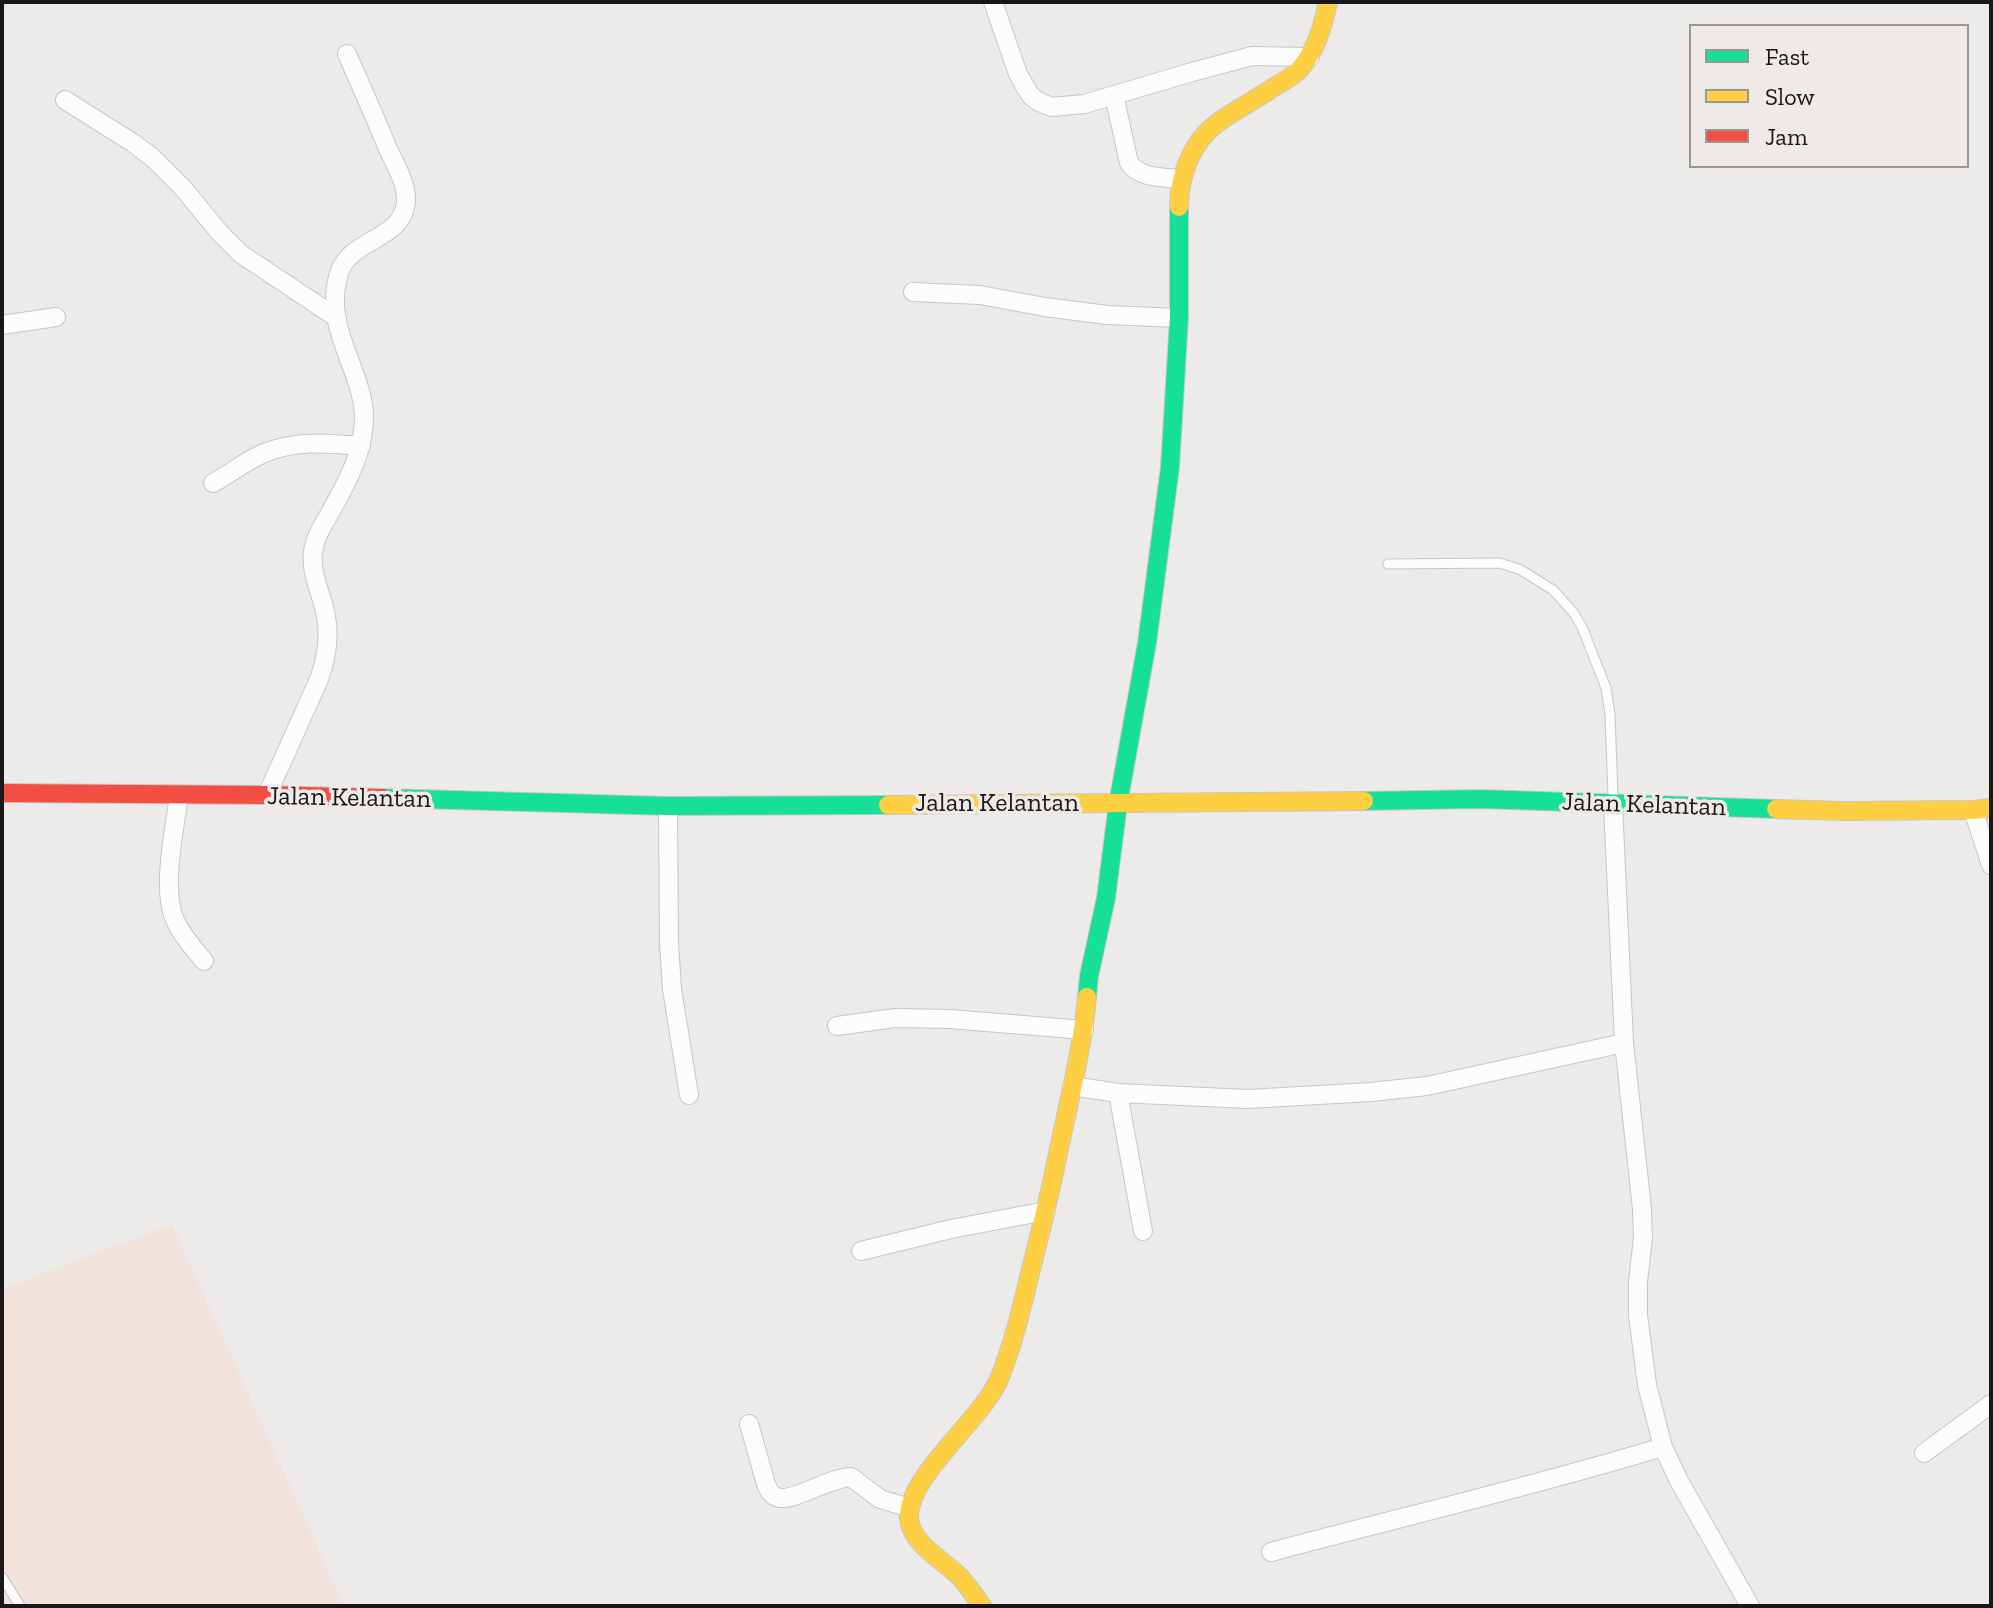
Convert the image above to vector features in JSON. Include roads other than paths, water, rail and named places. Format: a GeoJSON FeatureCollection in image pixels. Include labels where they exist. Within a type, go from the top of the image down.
{"type":"FeatureCollection","features":[{"type":"Feature","properties":{"kind":"main road"},"geometry":{"type":"LineString","coordinates":[[982,1606],[958,1576],[921,1544],[911,1531],[911,1500],[999,1380],[1016,1331],[1046,1211],[1084,1030],[1089,976],[1106,898],[1118,804],[1147,643],[1170,467],[1179,318],[1179,191],[1195,148],[1213,126],[1296,73],[1310,57],[1322,32],[1328,2]]}},
{"type":"Feature","properties":{"kind":"main road","name":"Jalan Kelantan"},"geometry":{"type":"LineString","coordinates":[[2,793],[267,795],[668,806],[1481,799],[1843,811],[1982,809]]}},
{"type":"Feature","properties":{"kind":"street"},"geometry":{"type":"LineString","coordinates":[[993,2],[1018,74],[1031,96],[1045,105],[1063,107],[1084,104],[1252,56],[1310,57]]}},
{"type":"Feature","properties":{"kind":"street"},"geometry":{"type":"LineString","coordinates":[[267,795],[326,658],[327,617],[314,572],[314,548],[318,533],[353,469],[361,446],[364,413],[337,318],[337,280],[344,264],[359,249],[388,231],[399,220],[406,198],[400,176],[347,54]]}},
{"type":"Feature","properties":{"kind":"street"},"geometry":{"type":"LineString","coordinates":[[1114,95],[1129,163],[1134,169],[1150,176],[1182,179]]}},
{"type":"Feature","properties":{"kind":"street"},"geometry":{"type":"LineString","coordinates":[[65,100],[153,158],[241,254],[337,318]]}},
{"type":"Feature","properties":{"kind":"street"},"geometry":{"type":"LineString","coordinates":[[913,292],[980,295],[1107,315],[1179,318]]}},
{"type":"Feature","properties":{"kind":"street"},"geometry":{"type":"LineString","coordinates":[[2,325],[56,317]]}},
{"type":"Feature","properties":{"kind":"street"},"geometry":{"type":"LineString","coordinates":[[213,483],[261,454],[279,448],[323,443],[361,446]]}},
{"type":"Feature","properties":{"kind":"street"},"geometry":{"type":"LineString","coordinates":[[179,795],[171,863],[173,917],[204,961]]}},
{"type":"Feature","properties":{"kind":"street"},"geometry":{"type":"LineString","coordinates":[[1613,804],[1624,1043],[1642,1209],[1638,1315],[1647,1385],[1663,1447],[1750,1606]]}},
{"type":"Feature","properties":{"kind":"street"},"geometry":{"type":"LineString","coordinates":[[668,806],[671,974],[689,1095]]}},
{"type":"Feature","properties":{"kind":"street"},"geometry":{"type":"LineString","coordinates":[[1982,809],[1991,865]]}},
{"type":"Feature","properties":{"kind":"street"},"geometry":{"type":"LineString","coordinates":[[837,1026],[895,1018],[950,1019],[1084,1030]]}},
{"type":"Feature","properties":{"kind":"street"},"geometry":{"type":"LineString","coordinates":[[1072,1086],[1118,1093],[1248,1099],[1371,1092],[1427,1086],[1624,1043]]}},
{"type":"Feature","properties":{"kind":"street"},"geometry":{"type":"LineString","coordinates":[[1118,1093],[1143,1231]]}},
{"type":"Feature","properties":{"kind":"street"},"geometry":{"type":"LineString","coordinates":[[861,1251],[951,1229],[1046,1211]]}},
{"type":"Feature","properties":{"kind":"street"},"geometry":{"type":"LineString","coordinates":[[1924,1453],[1991,1404]]}},
{"type":"Feature","properties":{"kind":"street"},"geometry":{"type":"LineString","coordinates":[[749,1424],[769,1493],[775,1497],[790,1497],[835,1479],[851,1477],[880,1499],[910,1508]]}},
{"type":"Feature","properties":{"kind":"street"},"geometry":{"type":"LineString","coordinates":[[1271,1552],[1527,1487],[1663,1447]]}},
{"type":"Feature","properties":{"kind":"lane"},"geometry":{"type":"LineString","coordinates":[[1388,564],[1500,563],[1534,577],[1553,590],[1582,627],[1606,688],[1613,804]]}},
{"type":"Feature","properties":{"kind":"lane"},"geometry":{"type":"LineString","coordinates":[[2,1577],[20,1606]]}}]}
